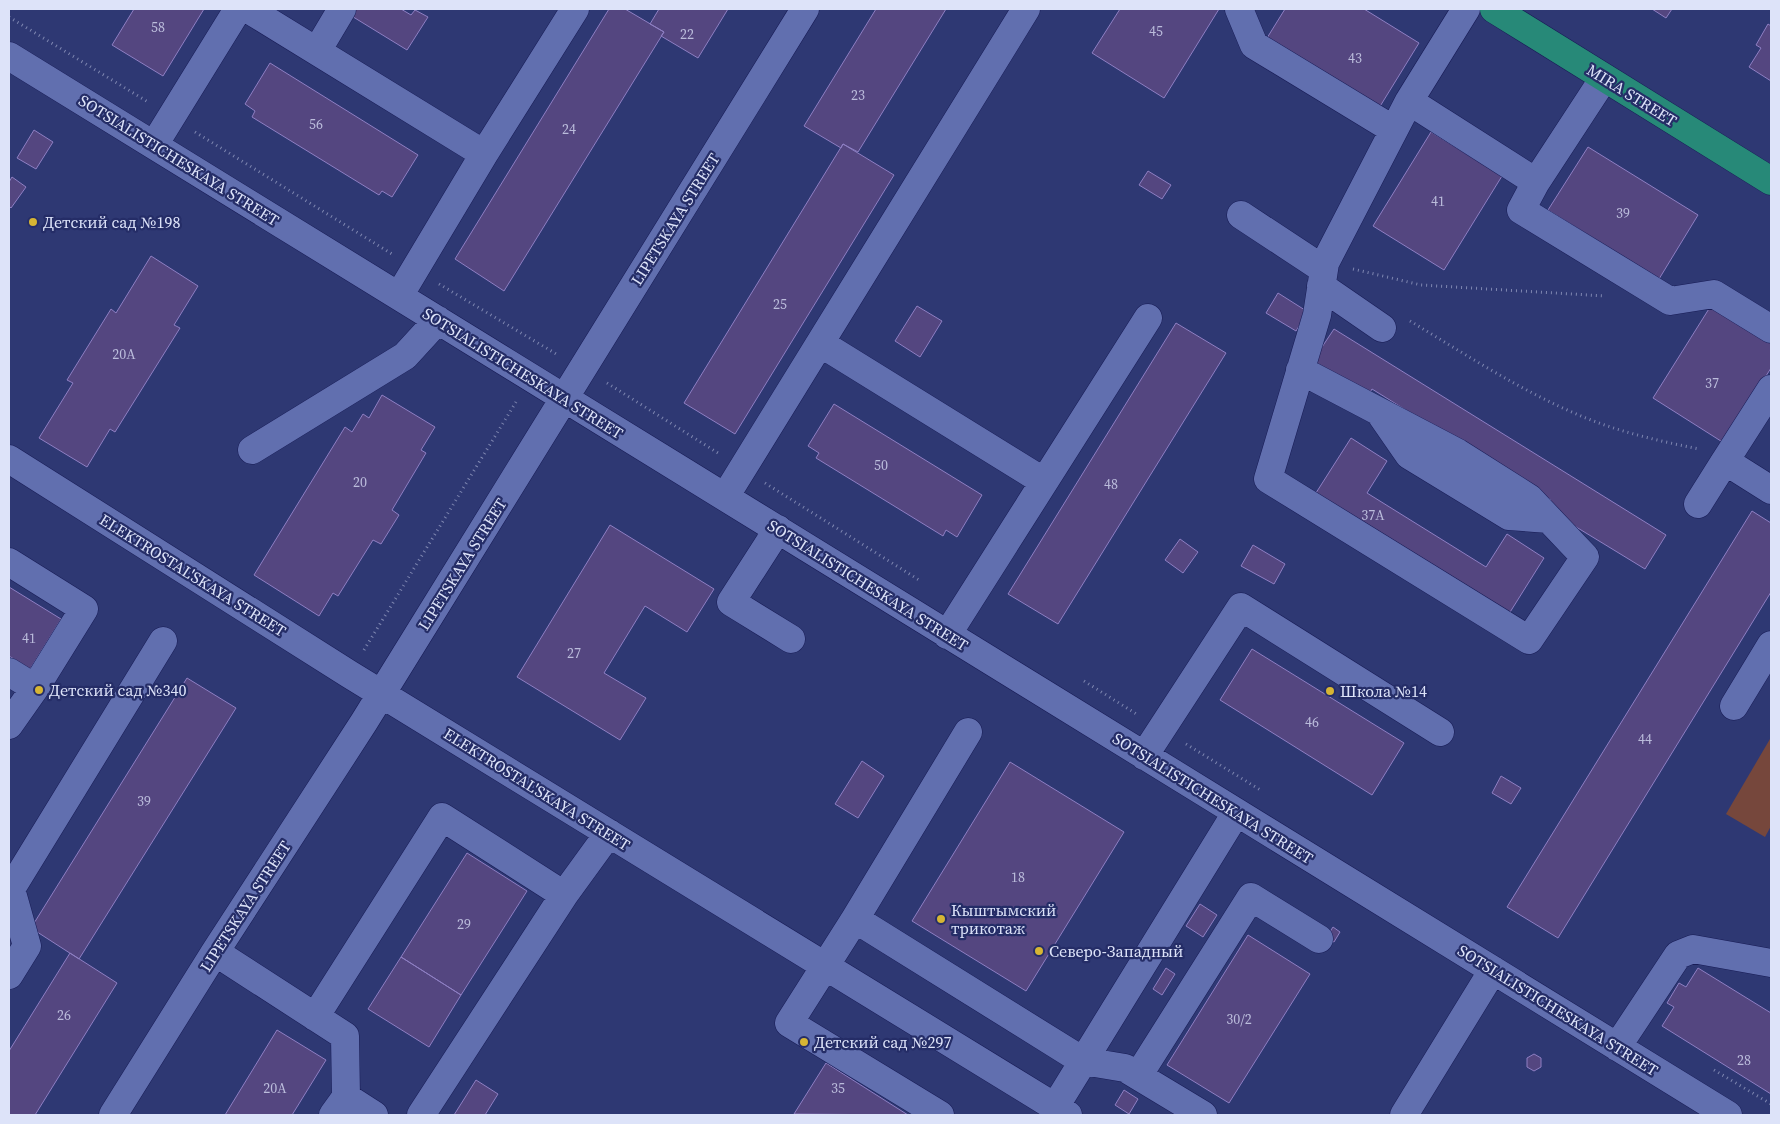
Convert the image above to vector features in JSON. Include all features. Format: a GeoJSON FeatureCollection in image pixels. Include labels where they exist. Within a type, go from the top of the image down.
{"type":"FeatureCollection","features":[{"type":"Feature","properties":{"kind":"main road","name":"MIRA STREET"},"geometry":{"type":"LineString","coordinates":[[1494,9],[1771,181]]}},
{"type":"Feature","properties":{"kind":"street"},"geometry":{"type":"LineString","coordinates":[[154,145],[238,9]]}},
{"type":"Feature","properties":{"kind":"street"},"geometry":{"type":"LineString","coordinates":[[248,9],[484,154]]}},
{"type":"Feature","properties":{"kind":"street"},"geometry":{"type":"LineString","coordinates":[[317,51],[342,9]]}},
{"type":"Feature","properties":{"kind":"street"},"geometry":{"type":"LineString","coordinates":[[400,296],[484,154],[575,9]]}},
{"type":"Feature","properties":{"kind":"street","name":"LIPETSKAYA STREET"},"geometry":{"type":"LineString","coordinates":[[113,1115],[215,952],[382,694],[805,9]]}},
{"type":"Feature","properties":{"kind":"street"},"geometry":{"type":"LineString","coordinates":[[725,497],[1026,9]]}},
{"type":"Feature","properties":{"kind":"street"},"geometry":{"type":"LineString","coordinates":[[1239,9],[1254,45],[1394,130]]}},
{"type":"Feature","properties":{"kind":"street"},"geometry":{"type":"LineString","coordinates":[[1300,370],[1458,453],[1529,498],[1585,558],[1528,640],[1268,479],[1300,370],[1317,316],[1323,272],[1409,101],[1466,9]]}},
{"type":"Feature","properties":{"kind":"street","name":"SOTSIALISTICHESKAYA STREET"},"geometry":{"type":"LineString","coordinates":[[9,56],[1728,1115]]}},
{"type":"Feature","properties":{"kind":"street"},"geometry":{"type":"LineString","coordinates":[[1604,78],[1536,182],[1521,210],[1670,301],[1714,294],[1771,329]]}},
{"type":"Feature","properties":{"kind":"street"},"geometry":{"type":"LineString","coordinates":[[1409,101],[1536,182]]}},
{"type":"Feature","properties":{"kind":"street"},"geometry":{"type":"LineString","coordinates":[[1241,215],[1323,272],[1382,328]]}},
{"type":"Feature","properties":{"kind":"street"},"geometry":{"type":"LineString","coordinates":[[947,634],[1148,318]]}},
{"type":"Feature","properties":{"kind":"street"},"geometry":{"type":"LineString","coordinates":[[252,450],[405,356],[438,320]]}},
{"type":"Feature","properties":{"kind":"street"},"geometry":{"type":"LineString","coordinates":[[820,343],[1043,481]]}},
{"type":"Feature","properties":{"kind":"street"},"geometry":{"type":"LineString","coordinates":[[1698,504],[1771,389]]}},
{"type":"Feature","properties":{"kind":"street","name":"ELEKTROSTAL'SKAYA STREET"},"geometry":{"type":"LineString","coordinates":[[9,459],[349,674],[1062,1111]]}},
{"type":"Feature","properties":{"kind":"street"},"geometry":{"type":"LineString","coordinates":[[1725,461],[1771,490]]}},
{"type":"Feature","properties":{"kind":"street"},"geometry":{"type":"LineString","coordinates":[[778,529],[731,602],[791,639]]}},
{"type":"Feature","properties":{"kind":"street"},"geometry":{"type":"LineString","coordinates":[[9,562],[84,609],[35,688],[9,724]]}},
{"type":"Feature","properties":{"kind":"street"},"geometry":{"type":"LineString","coordinates":[[1144,756],[1241,607],[1440,732]]}},
{"type":"Feature","properties":{"kind":"street"},"geometry":{"type":"LineString","coordinates":[[9,975],[27,946],[11,889],[163,641]]}},
{"type":"Feature","properties":{"kind":"street"},"geometry":{"type":"LineString","coordinates":[[1734,706],[1771,645]]}},
{"type":"Feature","properties":{"kind":"street"},"geometry":{"type":"LineString","coordinates":[[9,672],[35,688]]}},
{"type":"Feature","properties":{"kind":"street"},"geometry":{"type":"LineString","coordinates":[[940,1115],[789,1023],[855,919],[968,732]]}},
{"type":"Feature","properties":{"kind":"street"},"geometry":{"type":"LineString","coordinates":[[1062,1111],[1083,1061],[1236,813]]}},
{"type":"Feature","properties":{"kind":"street"},"geometry":{"type":"LineString","coordinates":[[315,1017],[442,817],[564,895]]}},
{"type":"Feature","properties":{"kind":"street"},"geometry":{"type":"LineString","coordinates":[[421,1115],[564,895],[608,833]]}},
{"type":"Feature","properties":{"kind":"street"},"geometry":{"type":"LineString","coordinates":[[1138,1076],[1251,897],[1319,939]]}},
{"type":"Feature","properties":{"kind":"street"},"geometry":{"type":"LineString","coordinates":[[855,919],[1083,1061],[1125,1068],[1203,1115]]}},
{"type":"Feature","properties":{"kind":"street"},"geometry":{"type":"LineString","coordinates":[[1617,1046],[1678,955],[1693,949],[1771,962]]}},
{"type":"Feature","properties":{"kind":"street"},"geometry":{"type":"LineString","coordinates":[[215,952],[345,1036],[340,1106],[374,1115]]}},
{"type":"Feature","properties":{"kind":"street"},"geometry":{"type":"LineString","coordinates":[[1404,1115],[1494,970]]}},
{"type":"Feature","properties":{"kind":"path"},"geometry":{"type":"LineString","coordinates":[[9,17],[545,349],[583,367],[923,582]]}},
{"type":"Feature","properties":{"kind":"path"},"geometry":{"type":"LineString","coordinates":[[1323,272],[1421,285],[1610,297]]}},
{"type":"Feature","properties":{"kind":"path"},"geometry":{"type":"LineString","coordinates":[[1382,328],[1406,318],[1495,372],[1581,416],[1646,438],[1719,453],[1725,461]]}},
{"type":"Feature","properties":{"kind":"path"},"geometry":{"type":"LineString","coordinates":[[349,674],[531,378],[545,349]]}},
{"type":"Feature","properties":{"kind":"path"},"geometry":{"type":"LineString","coordinates":[[1079,679],[1263,792]]}},
{"type":"Feature","properties":{"kind":"path"},"geometry":{"type":"LineString","coordinates":[[1706,1065],[1771,1104]]}},
{"type":"Feature","properties":{"kind":"shaded area"},"geometry":{"type":"Polygon","coordinates":[[[1770,739],[1771,826],[1765,837],[1726,814],[1770,739]]]}},
{"type":"Feature","properties":{"kind":"building"},"geometry":{"type":"Polygon","coordinates":[[[134,9],[204,9],[163,76],[112,45],[134,9]]]}},
{"type":"Feature","properties":{"kind":"building"},"geometry":{"type":"Polygon","coordinates":[[[354,9],[401,9],[411,15],[415,10],[428,17],[407,50],[350,15],[354,9]]]}},
{"type":"Feature","properties":{"kind":"building"},"geometry":{"type":"Polygon","coordinates":[[[609,9],[625,9],[664,32],[504,291],[455,259],[609,9]]]}},
{"type":"Feature","properties":{"kind":"building"},"geometry":{"type":"Polygon","coordinates":[[[659,9],[728,9],[698,58],[661,36],[664,32],[650,24],[659,9]]]}},
{"type":"Feature","properties":{"kind":"building"},"geometry":{"type":"Polygon","coordinates":[[[876,9],[946,9],[858,152],[843,144],[841,148],[804,126],[876,9]]]}},
{"type":"Feature","properties":{"kind":"building"},"geometry":{"type":"Polygon","coordinates":[[[1120,9],[1219,9],[1164,98],[1092,53],[1120,9]]]}},
{"type":"Feature","properties":{"kind":"building"},"geometry":{"type":"Polygon","coordinates":[[[1285,9],[1364,9],[1419,43],[1379,108],[1267,38],[1285,9]]]}},
{"type":"Feature","properties":{"kind":"building"},"geometry":{"type":"Polygon","coordinates":[[[1652,9],[1672,9],[1666,18],[1652,9]]]}},
{"type":"Feature","properties":{"kind":"building"},"geometry":{"type":"Polygon","coordinates":[[[1768,24],[1771,26],[1771,81],[1749,67],[1761,48],[1756,45],[1768,24]]]}},
{"type":"Feature","properties":{"kind":"building"},"geometry":{"type":"Polygon","coordinates":[[[270,63],[418,155],[392,197],[382,191],[379,195],[252,117],[255,111],[245,104],[270,63]]]}},
{"type":"Feature","properties":{"kind":"building"},"geometry":{"type":"Polygon","coordinates":[[[34,130],[53,142],[36,169],[17,158],[34,130]]]}},
{"type":"Feature","properties":{"kind":"building"},"geometry":{"type":"Polygon","coordinates":[[[1431,132],[1502,176],[1444,270],[1373,226],[1431,132]]]}},
{"type":"Feature","properties":{"kind":"building"},"geometry":{"type":"Polygon","coordinates":[[[843,144],[894,175],[735,434],[684,403],[843,144]]]}},
{"type":"Feature","properties":{"kind":"building"},"geometry":{"type":"Polygon","coordinates":[[[1588,147],[1698,215],[1659,279],[1548,210],[1588,147]]]}},
{"type":"Feature","properties":{"kind":"building"},"geometry":{"type":"Polygon","coordinates":[[[1148,171],[1171,185],[1162,199],[1139,185],[1148,171]]]}},
{"type":"Feature","properties":{"kind":"building"},"geometry":{"type":"Polygon","coordinates":[[[12,177],[26,187],[11,208],[9,206],[9,182],[12,177]]]}},
{"type":"Feature","properties":{"kind":"building"},"geometry":{"type":"Polygon","coordinates":[[[151,256],[198,286],[174,325],[180,328],[115,432],[110,429],[87,467],[39,438],[73,383],[67,380],[111,309],[116,313],[151,256]]]}},
{"type":"Feature","properties":{"kind":"building"},"geometry":{"type":"Polygon","coordinates":[[[1278,293],[1308,312],[1296,331],[1266,313],[1278,293]]]}},
{"type":"Feature","properties":{"kind":"building"},"geometry":{"type":"Polygon","coordinates":[[[1712,304],[1771,342],[1771,368],[1724,443],[1653,398],[1712,304]]]}},
{"type":"Feature","properties":{"kind":"building"},"geometry":{"type":"Polygon","coordinates":[[[917,306],[942,321],[920,357],[895,341],[917,306]]]}},
{"type":"Feature","properties":{"kind":"building"},"geometry":{"type":"Polygon","coordinates":[[[1176,323],[1226,353],[1058,624],[1008,594],[1176,323]]]}},
{"type":"Feature","properties":{"kind":"building"},"geometry":{"type":"Polygon","coordinates":[[[1334,329],[1666,535],[1645,569],[1545,508],[1551,500],[1372,389],[1367,397],[1312,362],[1334,329]]]}},
{"type":"Feature","properties":{"kind":"building"},"geometry":{"type":"Polygon","coordinates":[[[382,395],[435,427],[421,450],[426,453],[392,510],[399,515],[381,544],[373,540],[338,596],[333,593],[319,616],[254,575],[345,427],[352,432],[363,414],[369,418],[382,395]]]}},
{"type":"Feature","properties":{"kind":"building"},"geometry":{"type":"Polygon","coordinates":[[[834,404],[982,495],[957,537],[946,530],[943,536],[816,458],[819,453],[808,446],[834,404]]]}},
{"type":"Feature","properties":{"kind":"building"},"geometry":{"type":"Polygon","coordinates":[[[1351,438],[1387,461],[1367,493],[1486,567],[1507,534],[1544,558],[1507,617],[1314,496],[1351,438]]]}},
{"type":"Feature","properties":{"kind":"building"},"geometry":{"type":"Polygon","coordinates":[[[1752,511],[1771,523],[1771,592],[1558,938],[1507,907],[1752,511]]]}},
{"type":"Feature","properties":{"kind":"building"},"geometry":{"type":"Polygon","coordinates":[[[610,525],[714,589],[687,632],[645,606],[604,673],[646,698],[620,740],[517,677],[610,525]]]}},
{"type":"Feature","properties":{"kind":"building"},"geometry":{"type":"Polygon","coordinates":[[[1180,539],[1198,552],[1183,573],[1165,560],[1180,539]]]}},
{"type":"Feature","properties":{"kind":"building"},"geometry":{"type":"Polygon","coordinates":[[[1253,545],[1285,564],[1274,584],[1241,566],[1253,545]]]}},
{"type":"Feature","properties":{"kind":"building"},"geometry":{"type":"Polygon","coordinates":[[[9,587],[61,619],[30,669],[9,656],[9,587]]]}},
{"type":"Feature","properties":{"kind":"building"},"geometry":{"type":"Polygon","coordinates":[[[1252,649],[1404,743],[1372,795],[1220,700],[1252,649]]]}},
{"type":"Feature","properties":{"kind":"building"},"geometry":{"type":"Polygon","coordinates":[[[187,678],[236,708],[79,959],[31,928],[187,678]]]}},
{"type":"Feature","properties":{"kind":"building"},"geometry":{"type":"Polygon","coordinates":[[[862,761],[884,776],[858,818],[835,804],[862,761]]]}},
{"type":"Feature","properties":{"kind":"building"},"geometry":{"type":"Polygon","coordinates":[[[1010,762],[1124,832],[1026,991],[912,921],[1010,762]]]}},
{"type":"Feature","properties":{"kind":"building"},"geometry":{"type":"Polygon","coordinates":[[[1501,776],[1521,788],[1511,804],[1492,793],[1501,776]]]}},
{"type":"Feature","properties":{"kind":"building"},"geometry":{"type":"Polygon","coordinates":[[[467,853],[527,891],[461,995],[401,957],[467,853]]]}},
{"type":"Feature","properties":{"kind":"building"},"geometry":{"type":"Polygon","coordinates":[[[1200,904],[1217,915],[1203,937],[1186,926],[1200,904]]]}},
{"type":"Feature","properties":{"kind":"building"},"geometry":{"type":"Polygon","coordinates":[[[1333,927],[1340,932],[1334,942],[1326,938],[1333,927]]]}},
{"type":"Feature","properties":{"kind":"building"},"geometry":{"type":"Polygon","coordinates":[[[1248,935],[1310,974],[1229,1103],[1167,1065],[1248,935]]]}},
{"type":"Feature","properties":{"kind":"building"},"geometry":{"type":"Polygon","coordinates":[[[70,953],[117,983],[35,1115],[9,1115],[9,1051],[70,953]]]}},
{"type":"Feature","properties":{"kind":"building"},"geometry":{"type":"Polygon","coordinates":[[[401,957],[461,995],[429,1047],[368,1009],[401,957]]]}},
{"type":"Feature","properties":{"kind":"building"},"geometry":{"type":"Polygon","coordinates":[[[1166,968],[1175,974],[1162,995],[1153,989],[1166,968]]]}},
{"type":"Feature","properties":{"kind":"building"},"geometry":{"type":"Polygon","coordinates":[[[1698,968],[1771,1013],[1771,1094],[1662,1026],[1674,1007],[1667,1003],[1679,983],[1686,987],[1698,968]]]}},
{"type":"Feature","properties":{"kind":"building"},"geometry":{"type":"Polygon","coordinates":[[[277,1030],[326,1060],[292,1115],[225,1115],[277,1030]]]}},
{"type":"Feature","properties":{"kind":"building"},"geometry":{"type":"Polygon","coordinates":[[[1534,1054],[1541,1058],[1541,1067],[1534,1071],[1527,1067],[1527,1058],[1534,1054]]]}},
{"type":"Feature","properties":{"kind":"building"},"geometry":{"type":"Polygon","coordinates":[[[826,1063],[908,1115],[794,1114],[826,1063]]]}},
{"type":"Feature","properties":{"kind":"building"},"geometry":{"type":"Polygon","coordinates":[[[476,1080],[498,1094],[485,1115],[454,1115],[476,1080]]]}},
{"type":"Feature","properties":{"kind":"building"},"geometry":{"type":"Polygon","coordinates":[[[1124,1090],[1138,1099],[1129,1114],[1115,1105],[1124,1090]]]}},
{"type":"Feature","properties":{"kind":"place","name":"Детский сад №198"},"geometry":{"type":"Point","coordinates":[33,222]}},
{"type":"Feature","properties":{"kind":"place","name":"Детский сад №340"},"geometry":{"type":"Point","coordinates":[39,690]}},
{"type":"Feature","properties":{"kind":"place","name":"Школа №14"},"geometry":{"type":"Point","coordinates":[1330,691]}},
{"type":"Feature","properties":{"kind":"place","name":"Кыштымский трикотаж"},"geometry":{"type":"Point","coordinates":[941,919]}},
{"type":"Feature","properties":{"kind":"place","name":"Северо-Западный"},"geometry":{"type":"Point","coordinates":[1039,951]}},
{"type":"Feature","properties":{"kind":"place","name":"Детский сад №297"},"geometry":{"type":"Point","coordinates":[804,1042]}}]}
